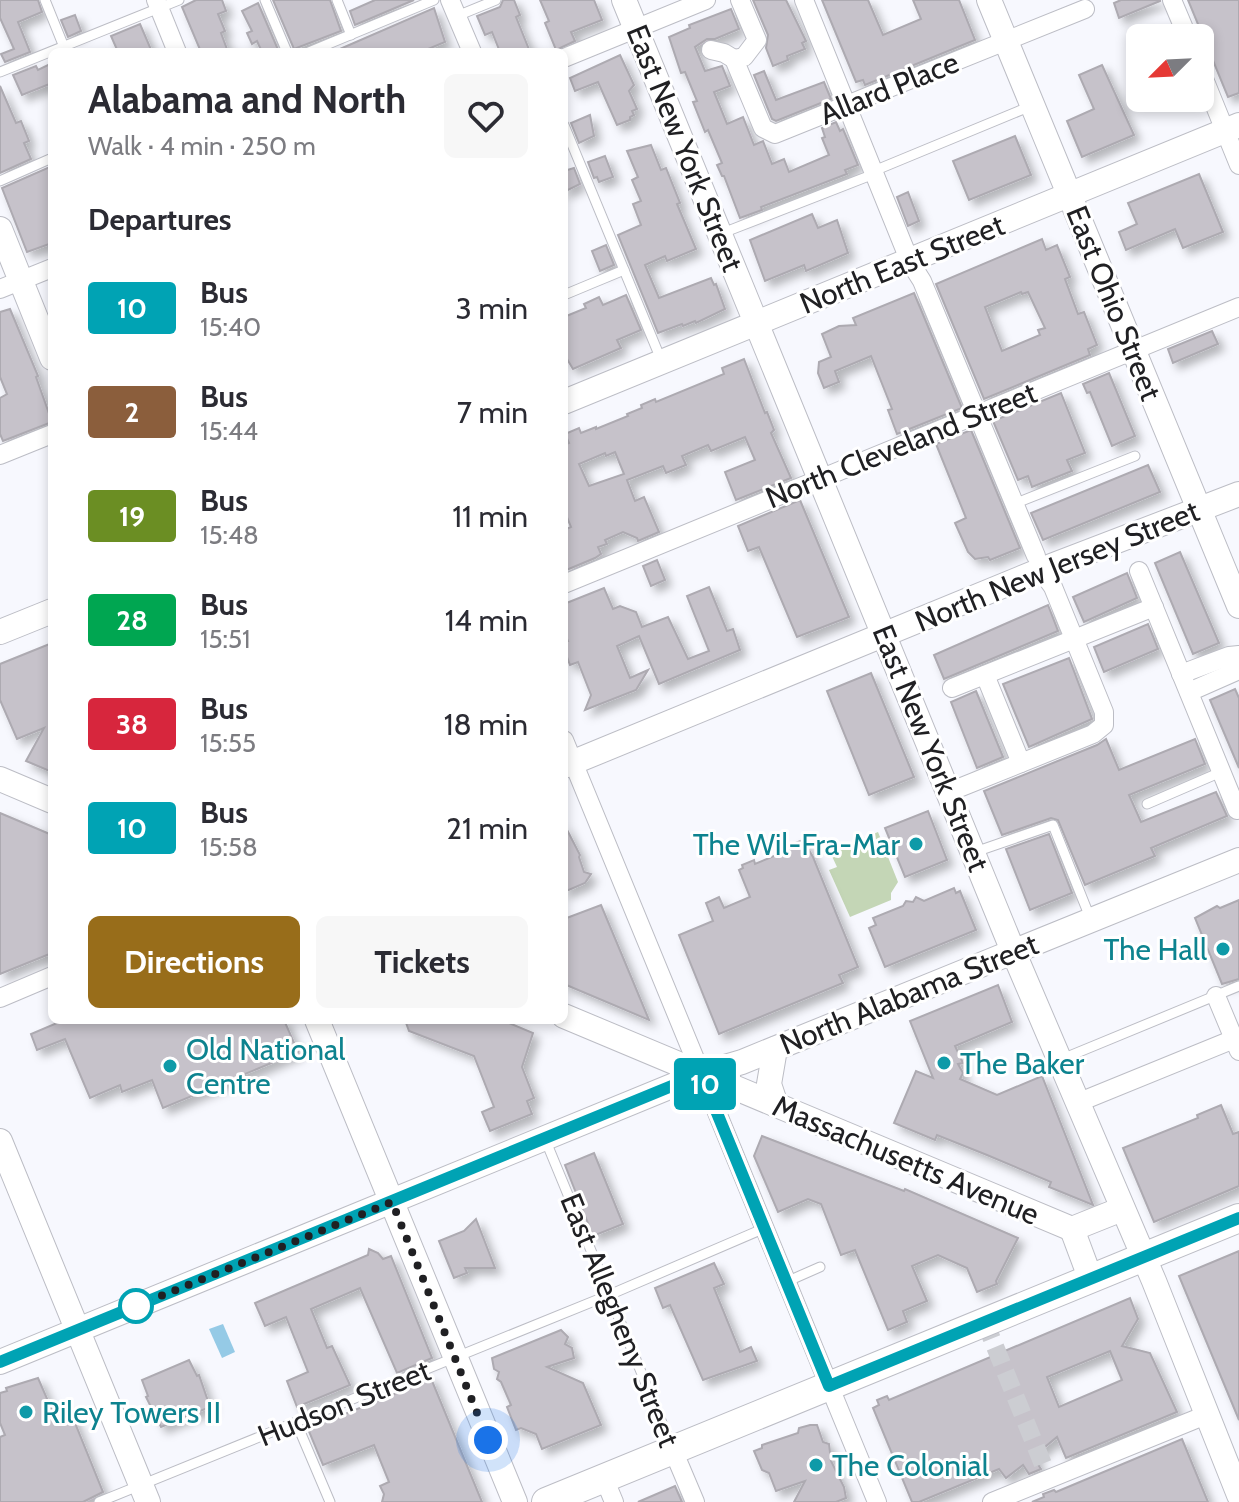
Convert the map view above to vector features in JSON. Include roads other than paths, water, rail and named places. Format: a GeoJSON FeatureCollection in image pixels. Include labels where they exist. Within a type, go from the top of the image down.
{"type":"FeatureCollection","features":[{"type":"Feature","properties":{"kind":"main road","name":"East New York Street"},"geometry":{"type":"LineString","coordinates":[[624,0],[1013,951],[1154,1281],[1239,1495]]}},
{"type":"Feature","properties":{"kind":"main road","name":"East Ohio Street"},"geometry":{"type":"LineString","coordinates":[[989,0],[1239,606]]}},
{"type":"Feature","properties":{"kind":"main road","name":"North East Street"},"geometry":{"type":"LineString","coordinates":[[568,400],[1232,128]]}},
{"type":"Feature","properties":{"kind":"main road"},"geometry":{"type":"LineString","coordinates":[[0,229],[11,285],[48,351]]}},
{"type":"Feature","properties":{"kind":"main road","name":"North New Jersey Street"},"geometry":{"type":"LineString","coordinates":[[568,756],[885,635],[1039,563],[1200,510],[1239,494]]}},
{"type":"Feature","properties":{"kind":"main road"},"geometry":{"type":"LineString","coordinates":[[0,632],[48,613]]}},
{"type":"Feature","properties":{"kind":"main road"},"geometry":{"type":"LineString","coordinates":[[0,779],[48,799]]}},
{"type":"Feature","properties":{"kind":"main road","name":"North Alabama Street"},"geometry":{"type":"LineString","coordinates":[[0,1362],[701,1074],[775,1049],[1239,860]]}},
{"type":"Feature","properties":{"kind":"main road","name":"Massachusetts Avenue"},"geometry":{"type":"LineString","coordinates":[[568,1018],[1072,1229],[1122,1209]]}},
{"type":"Feature","properties":{"kind":"main road"},"geometry":{"type":"LineString","coordinates":[[319,1024],[515,1502]]}},
{"type":"Feature","properties":{"kind":"main road"},"geometry":{"type":"LineString","coordinates":[[775,1049],[769,1084],[776,1105]]}},
{"type":"Feature","properties":{"kind":"main road"},"geometry":{"type":"LineString","coordinates":[[0,1141],[7,1178],[78,1330],[145,1493]]}},
{"type":"Feature","properties":{"kind":"main road"},"geometry":{"type":"LineString","coordinates":[[546,1502],[609,1490],[673,1450],[1239,1218]]}},
{"type":"Feature","properties":{"kind":"main road","name":"Massachusetts Avenue"},"geometry":{"type":"LineString","coordinates":[[1072,1229],[1091,1280]]}},
{"type":"Feature","properties":{"kind":"street"},"geometry":{"type":"LineString","coordinates":[[568,56],[706,0]]}},
{"type":"Feature","properties":{"kind":"street"},"geometry":{"type":"LineString","coordinates":[[711,50],[734,59],[744,57],[757,40],[740,0]]}},
{"type":"Feature","properties":{"kind":"street"},"geometry":{"type":"LineString","coordinates":[[804,0],[910,262],[922,281],[1104,712],[1104,725],[1093,734],[949,792]]}},
{"type":"Feature","properties":{"kind":"street"},"geometry":{"type":"LineString","coordinates":[[1172,0],[1182,24]]}},
{"type":"Feature","properties":{"kind":"street"},"geometry":{"type":"LineString","coordinates":[[157,4],[175,48]]}},
{"type":"Feature","properties":{"kind":"street"},"geometry":{"type":"LineString","coordinates":[[453,8],[470,48]]}},
{"type":"Feature","properties":{"kind":"street","name":"Allard Place"},"geometry":{"type":"LineString","coordinates":[[734,59],[763,128],[775,134],[1085,9]]}},
{"type":"Feature","properties":{"kind":"street"},"geometry":{"type":"LineString","coordinates":[[1214,95],[1232,128],[1239,165]]}},
{"type":"Feature","properties":{"kind":"street"},"geometry":{"type":"LineString","coordinates":[[11,285],[48,270]]}},
{"type":"Feature","properties":{"kind":"street","name":"North Cleveland Street"},"geometry":{"type":"LineString","coordinates":[[568,582],[1239,307]]}},
{"type":"Feature","properties":{"kind":"street"},"geometry":{"type":"LineString","coordinates":[[0,455],[48,436]]}},
{"type":"Feature","properties":{"kind":"street"},"geometry":{"type":"LineString","coordinates":[[1139,571],[1237,810]]}},
{"type":"Feature","properties":{"kind":"street"},"geometry":{"type":"LineString","coordinates":[[952,688],[1154,607]]}},
{"type":"Feature","properties":{"kind":"street"},"geometry":{"type":"LineString","coordinates":[[1185,683],[1229,656],[1239,655]]}},
{"type":"Feature","properties":{"kind":"street"},"geometry":{"type":"LineString","coordinates":[[1185,683],[1239,670]]}},
{"type":"Feature","properties":{"kind":"street"},"geometry":{"type":"LineString","coordinates":[[985,675],[1021,763]]}},
{"type":"Feature","properties":{"kind":"street"},"geometry":{"type":"LineString","coordinates":[[568,758],[877,1502]]}},
{"type":"Feature","properties":{"kind":"street"},"geometry":{"type":"LineString","coordinates":[[0,998],[48,978]]}},
{"type":"Feature","properties":{"kind":"street"},"geometry":{"type":"LineString","coordinates":[[1077,1103],[1237,1042],[1216,996]]}},
{"type":"Feature","properties":{"kind":"street"},"geometry":{"type":"LineString","coordinates":[[992,1502],[1206,1415]]}},
{"type":"Feature","properties":{"kind":"street","name":"East Allegheny Street"},"geometry":{"type":"LineString","coordinates":[[673,1450],[695,1502]]}},
{"type":"Feature","properties":{"kind":"lane"},"geometry":{"type":"LineString","coordinates":[[45,0],[65,48]]}},
{"type":"Feature","properties":{"kind":"lane"},"geometry":{"type":"LineString","coordinates":[[67,48],[157,4],[179,0]]}},
{"type":"Feature","properties":{"kind":"lane"},"geometry":{"type":"LineString","coordinates":[[265,0],[285,48]]}},
{"type":"Feature","properties":{"kind":"lane"},"geometry":{"type":"LineString","coordinates":[[337,0],[351,35]]}},
{"type":"Feature","properties":{"kind":"lane"},"geometry":{"type":"LineString","coordinates":[[319,48],[434,0]]}},
{"type":"Feature","properties":{"kind":"lane"},"geometry":{"type":"LineString","coordinates":[[453,8],[496,0]]}},
{"type":"Feature","properties":{"kind":"lane"},"geometry":{"type":"LineString","coordinates":[[0,58],[3,71],[48,55]]}},
{"type":"Feature","properties":{"kind":"lane"},"geometry":{"type":"LineString","coordinates":[[720,234],[874,174],[881,168],[1032,105]]}},
{"type":"Feature","properties":{"kind":"lane"},"geometry":{"type":"LineString","coordinates":[[568,135],[662,362]]}},
{"type":"Feature","properties":{"kind":"lane"},"geometry":{"type":"LineString","coordinates":[[0,181],[48,160]]}},
{"type":"Feature","properties":{"kind":"lane"},"geometry":{"type":"LineString","coordinates":[[568,293],[624,270]]}},
{"type":"Feature","properties":{"kind":"lane"},"geometry":{"type":"LineString","coordinates":[[1014,504],[1135,456]]}},
{"type":"Feature","properties":{"kind":"lane"},"geometry":{"type":"LineString","coordinates":[[1147,804],[1221,772]]}},
{"type":"Feature","properties":{"kind":"lane"},"geometry":{"type":"LineString","coordinates":[[974,853],[1053,825],[1091,920]]}},
{"type":"Feature","properties":{"kind":"lane"},"geometry":{"type":"LineString","coordinates":[[1059,1060],[1239,986]]}},
{"type":"Feature","properties":{"kind":"lane","name":"East Allegheny Street"},"geometry":{"type":"LineString","coordinates":[[545,1139],[673,1450]]}},
{"type":"Feature","properties":{"kind":"lane","name":"Hudson Street"},"geometry":{"type":"LineString","coordinates":[[99,1502],[145,1493],[296,1422],[765,1228]]}},
{"type":"Feature","properties":{"kind":"lane"},"geometry":{"type":"LineString","coordinates":[[786,1282],[820,1267]]}},
{"type":"Feature","properties":{"kind":"lane"},"geometry":{"type":"LineString","coordinates":[[296,1422],[330,1502]]}},
{"type":"Feature","properties":{"kind":"water"},"geometry":{"type":"Polygon","coordinates":[[[223,1324],[235,1352],[222,1358],[209,1329],[223,1324]]]}},
{"type":"Feature","properties":{"kind":"tunnel"},"geometry":{"type":"LineString","coordinates":[[985,1322],[1049,1479]]}},
{"type":"Feature","properties":{"kind":"place","name":"The Wil-Fra-Mar"},"geometry":{"type":"Point","coordinates":[916,844]}},
{"type":"Feature","properties":{"kind":"place","name":"The Hall"},"geometry":{"type":"Point","coordinates":[1223,949]}},
{"type":"Feature","properties":{"kind":"place","name":"The Baker"},"geometry":{"type":"Point","coordinates":[944,1063]}},
{"type":"Feature","properties":{"kind":"place","name":"Old National Centre"},"geometry":{"type":"Point","coordinates":[170,1066]}},
{"type":"Feature","properties":{"kind":"place","name":"Riley Towers II"},"geometry":{"type":"Point","coordinates":[26,1412]}},
{"type":"Feature","properties":{"kind":"place","name":"The Colonial"},"geometry":{"type":"Point","coordinates":[816,1465]}}]}
